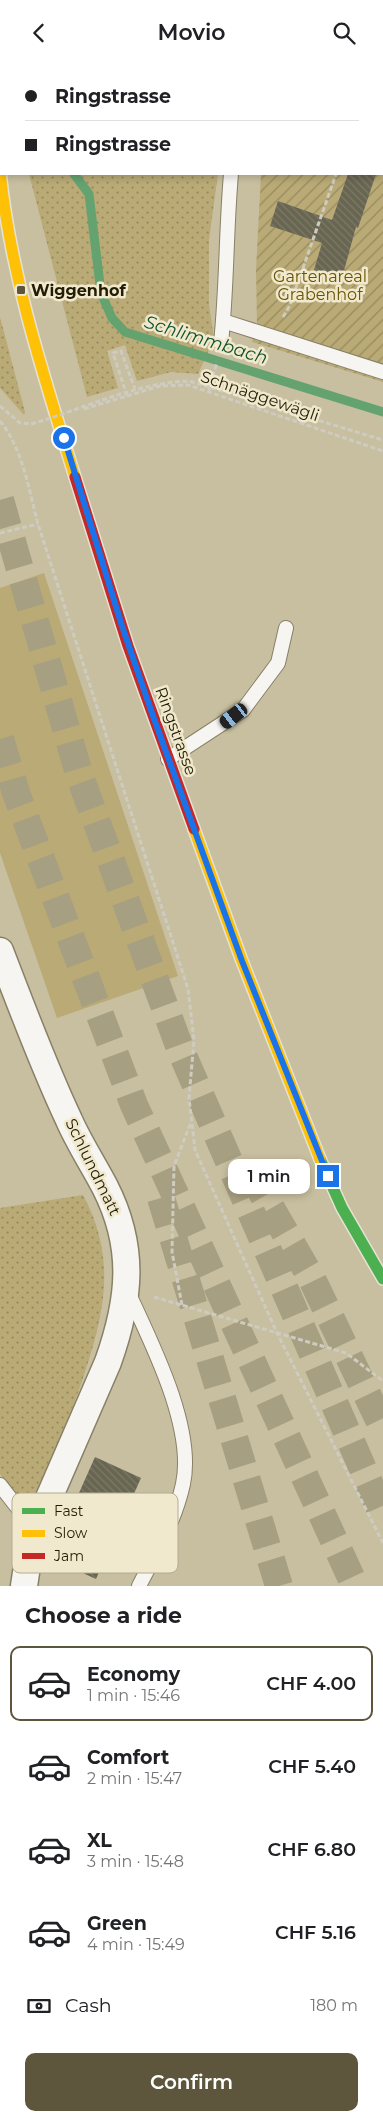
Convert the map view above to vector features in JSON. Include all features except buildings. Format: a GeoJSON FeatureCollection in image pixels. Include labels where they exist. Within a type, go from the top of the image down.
{"type":"FeatureCollection","features":[{"type":"Feature","properties":{"kind":"main road","name":"Ringstrasse"},"geometry":{"type":"LineString","coordinates":[[0,175],[11,244],[38,363],[124,633],[242,961],[314,1144],[342,1208],[383,1279]]}},
{"type":"Feature","properties":{"kind":"street","name":"Schlundmatt"},"geometry":{"type":"LineString","coordinates":[[0,951],[69,1120],[117,1214],[124,1243],[127,1289],[118,1335],[108,1363],[52,1493]]}},
{"type":"Feature","properties":{"kind":"street","name":"Schlundmatt"},"geometry":{"type":"LineString","coordinates":[[24,1586],[26,1573]]}},
{"type":"Feature","properties":{"kind":"lane"},"geometry":{"type":"LineString","coordinates":[[221,343],[231,175]]}},
{"type":"Feature","properties":{"kind":"lane"},"geometry":{"type":"LineString","coordinates":[[223,321],[383,372]]}},
{"type":"Feature","properties":{"kind":"lane"},"geometry":{"type":"LineString","coordinates":[[168,759],[243,710],[278,663],[286,628]]}},
{"type":"Feature","properties":{"kind":"lane"},"geometry":{"type":"LineString","coordinates":[[127,1289],[151,1340],[165,1378],[184,1441],[185,1461],[178,1502]]}},
{"type":"Feature","properties":{"kind":"lane"},"geometry":{"type":"LineString","coordinates":[[0,1485],[12,1500]]}},
{"type":"Feature","properties":{"kind":"lane"},"geometry":{"type":"LineString","coordinates":[[139,1586],[146,1573]]}},
{"type":"Feature","properties":{"kind":"path"},"geometry":{"type":"LineString","coordinates":[[272,337],[290,305],[336,175]]}},
{"type":"Feature","properties":{"kind":"path"},"geometry":{"type":"LineString","coordinates":[[127,396],[113,353],[121,351],[135,389]]}},
{"type":"Feature","properties":{"kind":"path"},"geometry":{"type":"LineString","coordinates":[[209,391],[215,370]]}},
{"type":"Feature","properties":{"kind":"path"},"geometry":{"type":"LineString","coordinates":[[0,406],[20,423],[31,424],[135,389],[164,382],[190,381],[383,440]]}},
{"type":"Feature","properties":{"kind":"path","name":"Schnäggewägli"},"geometry":{"type":"LineString","coordinates":[[83,409],[160,386],[188,385],[383,451]]}},
{"type":"Feature","properties":{"kind":"path"},"geometry":{"type":"LineString","coordinates":[[0,421],[10,433],[188,989],[194,1040],[189,1098],[195,1150],[277,1333],[383,1543]]}},
{"type":"Feature","properties":{"kind":"path"},"geometry":{"type":"LineString","coordinates":[[0,533],[38,524]]}},
{"type":"Feature","properties":{"kind":"path"},"geometry":{"type":"LineString","coordinates":[[182,1305],[172,1252],[174,1166],[192,1122]]}},
{"type":"Feature","properties":{"kind":"path"},"geometry":{"type":"LineString","coordinates":[[127,1289],[346,1353],[383,1381]]}},
{"type":"Feature","properties":{"kind":"green space"},"geometry":{"type":"Polygon","coordinates":[[[29,175],[218,175],[209,240],[209,304],[214,339],[198,374],[171,372],[137,381],[125,345],[107,351],[118,388],[87,397],[29,175]]]}},
{"type":"Feature","properties":{"kind":"green space","name":"Gartenareal Grabenhof"},"geometry":{"type":"Polygon","coordinates":[[[261,175],[383,175],[383,382],[252,342],[257,323],[256,270],[261,175]]]}},
{"type":"Feature","properties":{"kind":"green space"},"geometry":{"type":"Polygon","coordinates":[[[0,317],[25,412],[24,415],[0,388],[0,317]]]}},
{"type":"Feature","properties":{"kind":"green space"},"geometry":{"type":"Polygon","coordinates":[[[44,573],[178,976],[57,1018],[0,853],[0,588],[44,573]]]}},
{"type":"Feature","properties":{"kind":"green space"},"geometry":{"type":"Polygon","coordinates":[[[83,1195],[94,1220],[101,1245],[104,1293],[95,1340],[74,1405],[39,1493],[14,1493],[0,1474],[0,1208],[83,1195]]]}},
{"type":"Feature","properties":{"kind":"waterway","name":"Schlimmbach"},"geometry":{"type":"LineString","coordinates":[[75,175],[89,194],[101,293],[112,318],[125,332],[383,412]]}},
{"type":"Feature","properties":{"kind":"tunnel"},"geometry":{"type":"LineString","coordinates":[[0,500],[80,777],[181,1051],[383,1515]]}},
{"type":"Feature","properties":{"kind":"tunnel"},"geometry":{"type":"LineString","coordinates":[[0,739],[16,793],[134,1105],[355,1586]]}},
{"type":"Feature","properties":{"kind":"tunnel"},"geometry":{"type":"LineString","coordinates":[[250,1172],[312,1279],[383,1428]]}},
{"type":"Feature","properties":{"kind":"tunnel"},"geometry":{"type":"LineString","coordinates":[[161,1198],[279,1586]]}},
{"type":"Feature","properties":{"kind":"traffic: fast"},"geometry":{"type":"LineString","coordinates":[[320,1159],[342,1208],[383,1279]]}},
{"type":"Feature","properties":{"kind":"traffic: slow"},"geometry":{"type":"LineString","coordinates":[[0,175],[5,211],[20,288],[75,477]]}},
{"type":"Feature","properties":{"kind":"traffic: slow"},"geometry":{"type":"LineString","coordinates":[[194,829],[242,961],[320,1159]]}},
{"type":"Feature","properties":{"kind":"traffic: jam"},"geometry":{"type":"LineString","coordinates":[[75,477],[128,646],[194,829]]}},
{"type":"Feature","properties":{"kind":"place","name":"Wiggenhof"},"geometry":{"type":"Point","coordinates":[21,290]}},
{"type":"Feature","properties":{"kind":"route"},"geometry":{"type":"LineString","coordinates":[[64,438],[128,646],[153,716],[242,961],[328,1176]]}}]}
